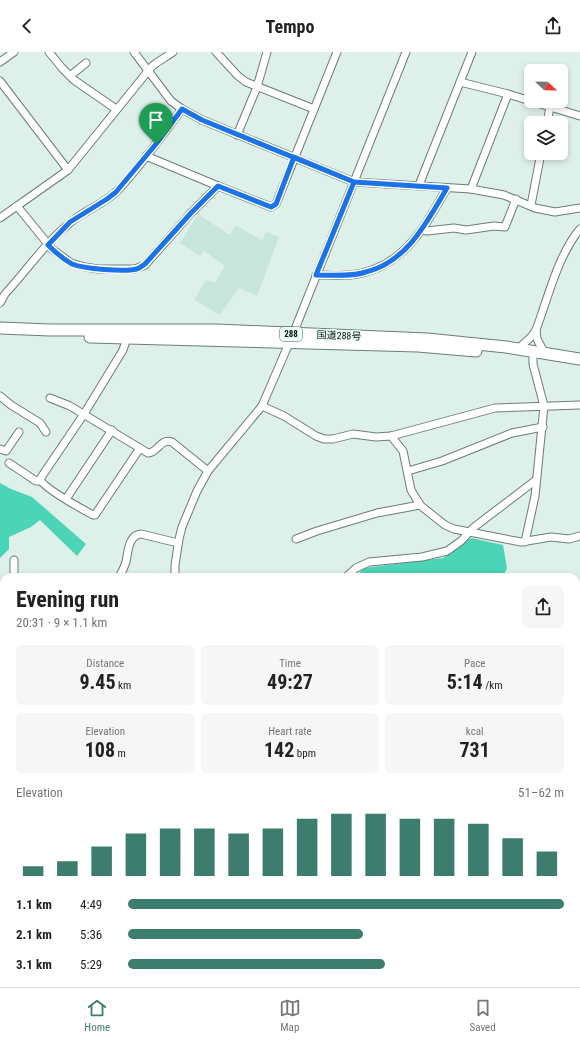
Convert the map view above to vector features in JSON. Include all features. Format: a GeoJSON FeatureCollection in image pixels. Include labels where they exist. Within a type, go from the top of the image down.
{"type":"FeatureCollection","features":[{"type":"Feature","properties":{"kind":"highway","name":"国道288号"},"geometry":{"type":"LineString","coordinates":[[0,328],[50,330],[217,330],[291,339],[323,334],[427,339],[519,348],[580,359]]}},
{"type":"Feature","properties":{"kind":"highway","name":"国道288号"},"geometry":{"type":"LineString","coordinates":[[0,334],[127,338],[291,339],[498,352],[580,364]]}},
{"type":"Feature","properties":{"kind":"street"},"geometry":{"type":"LineString","coordinates":[[0,62],[14,52]]}},
{"type":"Feature","properties":{"kind":"street"},"geometry":{"type":"LineString","coordinates":[[50,52],[70,76],[116,109]]}},
{"type":"Feature","properties":{"kind":"street"},"geometry":{"type":"LineString","coordinates":[[134,52],[164,93],[182,109],[202,120],[237,135],[354,182],[471,189],[504,195],[530,205],[555,212],[580,208]]}},
{"type":"Feature","properties":{"kind":"street"},"geometry":{"type":"LineString","coordinates":[[0,218],[68,170],[144,76],[147,70],[173,52]]}},
{"type":"Feature","properties":{"kind":"street"},"geometry":{"type":"LineString","coordinates":[[216,52],[242,79],[257,87],[314,109]]}},
{"type":"Feature","properties":{"kind":"street"},"geometry":{"type":"LineString","coordinates":[[237,135],[257,87],[267,52]]}},
{"type":"Feature","properties":{"kind":"street"},"geometry":{"type":"LineString","coordinates":[[146,156],[271,207],[276,204],[337,52]]}},
{"type":"Feature","properties":{"kind":"street"},"geometry":{"type":"LineString","coordinates":[[175,573],[178,543],[182,527],[197,491],[208,471],[262,406],[291,339],[406,52]]}},
{"type":"Feature","properties":{"kind":"street"},"geometry":{"type":"LineString","coordinates":[[419,185],[472,52]]}},
{"type":"Feature","properties":{"kind":"street"},"geometry":{"type":"LineString","coordinates":[[70,76],[86,63]]}},
{"type":"Feature","properties":{"kind":"street"},"geometry":{"type":"LineString","coordinates":[[0,81],[68,170]]}},
{"type":"Feature","properties":{"kind":"street"},"geometry":{"type":"LineString","coordinates":[[460,82],[524,99]]}},
{"type":"Feature","properties":{"kind":"street"},"geometry":{"type":"LineString","coordinates":[[471,189],[508,94]]}},
{"type":"Feature","properties":{"kind":"street"},"geometry":{"type":"LineString","coordinates":[[548,116],[550,108],[580,116]]}},
{"type":"Feature","properties":{"kind":"street"},"geometry":{"type":"LineString","coordinates":[[0,303],[5,294],[70,222],[116,192],[182,109]]}},
{"type":"Feature","properties":{"kind":"street"},"geometry":{"type":"LineString","coordinates":[[530,205],[540,160]]}},
{"type":"Feature","properties":{"kind":"street"},"geometry":{"type":"LineString","coordinates":[[18,206],[48,245],[59,256],[81,267],[98,269],[138,269],[145,264],[191,213],[218,186]]}},
{"type":"Feature","properties":{"kind":"street"},"geometry":{"type":"LineString","coordinates":[[316,275],[350,275],[366,272],[379,268],[399,256],[414,241],[422,230],[447,188]]}},
{"type":"Feature","properties":{"kind":"street"},"geometry":{"type":"LineString","coordinates":[[422,230],[426,231],[454,228],[466,230],[494,226],[505,227],[516,199]]}},
{"type":"Feature","properties":{"kind":"street"},"geometry":{"type":"LineString","coordinates":[[519,348],[536,330],[562,257],[569,243],[580,229]]}},
{"type":"Feature","properties":{"kind":"street"},"geometry":{"type":"LineString","coordinates":[[536,330],[537,340],[544,352]]}},
{"type":"Feature","properties":{"kind":"street"},"geometry":{"type":"LineString","coordinates":[[40,481],[42,475],[84,414],[123,350],[127,338]]}},
{"type":"Feature","properties":{"kind":"street"},"geometry":{"type":"LineString","coordinates":[[525,542],[535,496],[544,406],[533,364],[533,357]]}},
{"type":"Feature","properties":{"kind":"street"},"geometry":{"type":"LineString","coordinates":[[0,396],[11,405],[40,423],[46,432]]}},
{"type":"Feature","properties":{"kind":"street"},"geometry":{"type":"LineString","coordinates":[[50,398],[70,406],[148,453],[151,453],[168,440],[208,471]]}},
{"type":"Feature","properties":{"kind":"street"},"geometry":{"type":"LineString","coordinates":[[262,406],[284,416],[324,439],[333,439],[353,434],[391,436],[495,408],[580,405]]}},
{"type":"Feature","properties":{"kind":"street"},"geometry":{"type":"LineString","coordinates":[[408,471],[442,461],[512,433],[543,427]]}},
{"type":"Feature","properties":{"kind":"street"},"geometry":{"type":"LineString","coordinates":[[66,499],[112,430]]}},
{"type":"Feature","properties":{"kind":"street"},"geometry":{"type":"LineString","coordinates":[[0,449],[6,451],[19,432]]}},
{"type":"Feature","properties":{"kind":"street"},"geometry":{"type":"LineString","coordinates":[[391,436],[404,452],[411,490],[420,506],[445,525],[451,528],[525,542],[554,537],[569,539],[580,536]]}},
{"type":"Feature","properties":{"kind":"street"},"geometry":{"type":"LineString","coordinates":[[9,463],[36,481],[40,481],[66,499],[95,515],[140,448]]}},
{"type":"Feature","properties":{"kind":"street"},"geometry":{"type":"LineString","coordinates":[[350,573],[356,568],[370,562],[422,557],[447,551],[494,511],[536,480]]}},
{"type":"Feature","properties":{"kind":"street"},"geometry":{"type":"LineString","coordinates":[[296,539],[317,531],[378,513],[420,506]]}},
{"type":"Feature","properties":{"kind":"street"},"geometry":{"type":"LineString","coordinates":[[121,573],[126,563],[133,538],[136,535],[141,534],[178,543]]}},
{"type":"Feature","properties":{"kind":"street"},"geometry":{"type":"LineString","coordinates":[[14,560],[14,573]]}},
{"type":"Feature","properties":{"kind":"shaded area"},"geometry":{"type":"Polygon","coordinates":[[[198,214],[230,235],[235,225],[262,240],[266,232],[279,237],[257,296],[239,288],[220,315],[194,300],[206,280],[215,283],[225,266],[204,251],[200,256],[180,243],[198,214]]]}},
{"type":"Feature","properties":{"kind":"shaded area"},"geometry":{"type":"Polygon","coordinates":[[[0,483],[32,497],[86,544],[77,556],[40,520],[31,527],[9,537],[9,549],[0,558],[0,483]]]}},
{"type":"Feature","properties":{"kind":"shaded area"},"geometry":{"type":"Polygon","coordinates":[[[471,538],[503,545],[507,568],[505,573],[359,573],[364,568],[443,558],[471,538]]]}},
{"type":"Feature","properties":{"kind":"route"},"geometry":{"type":"LineString","coordinates":[[156,144],[112,196],[70,222],[48,245],[59,256],[75,265],[93,269],[138,269],[145,264],[191,213],[218,186],[271,207],[276,204],[294,157],[354,182],[316,275],[350,275],[379,268],[399,256],[414,241],[422,230],[447,188],[354,182],[324,169],[294,157],[237,135],[202,120],[182,109],[156,144]]}}]}
